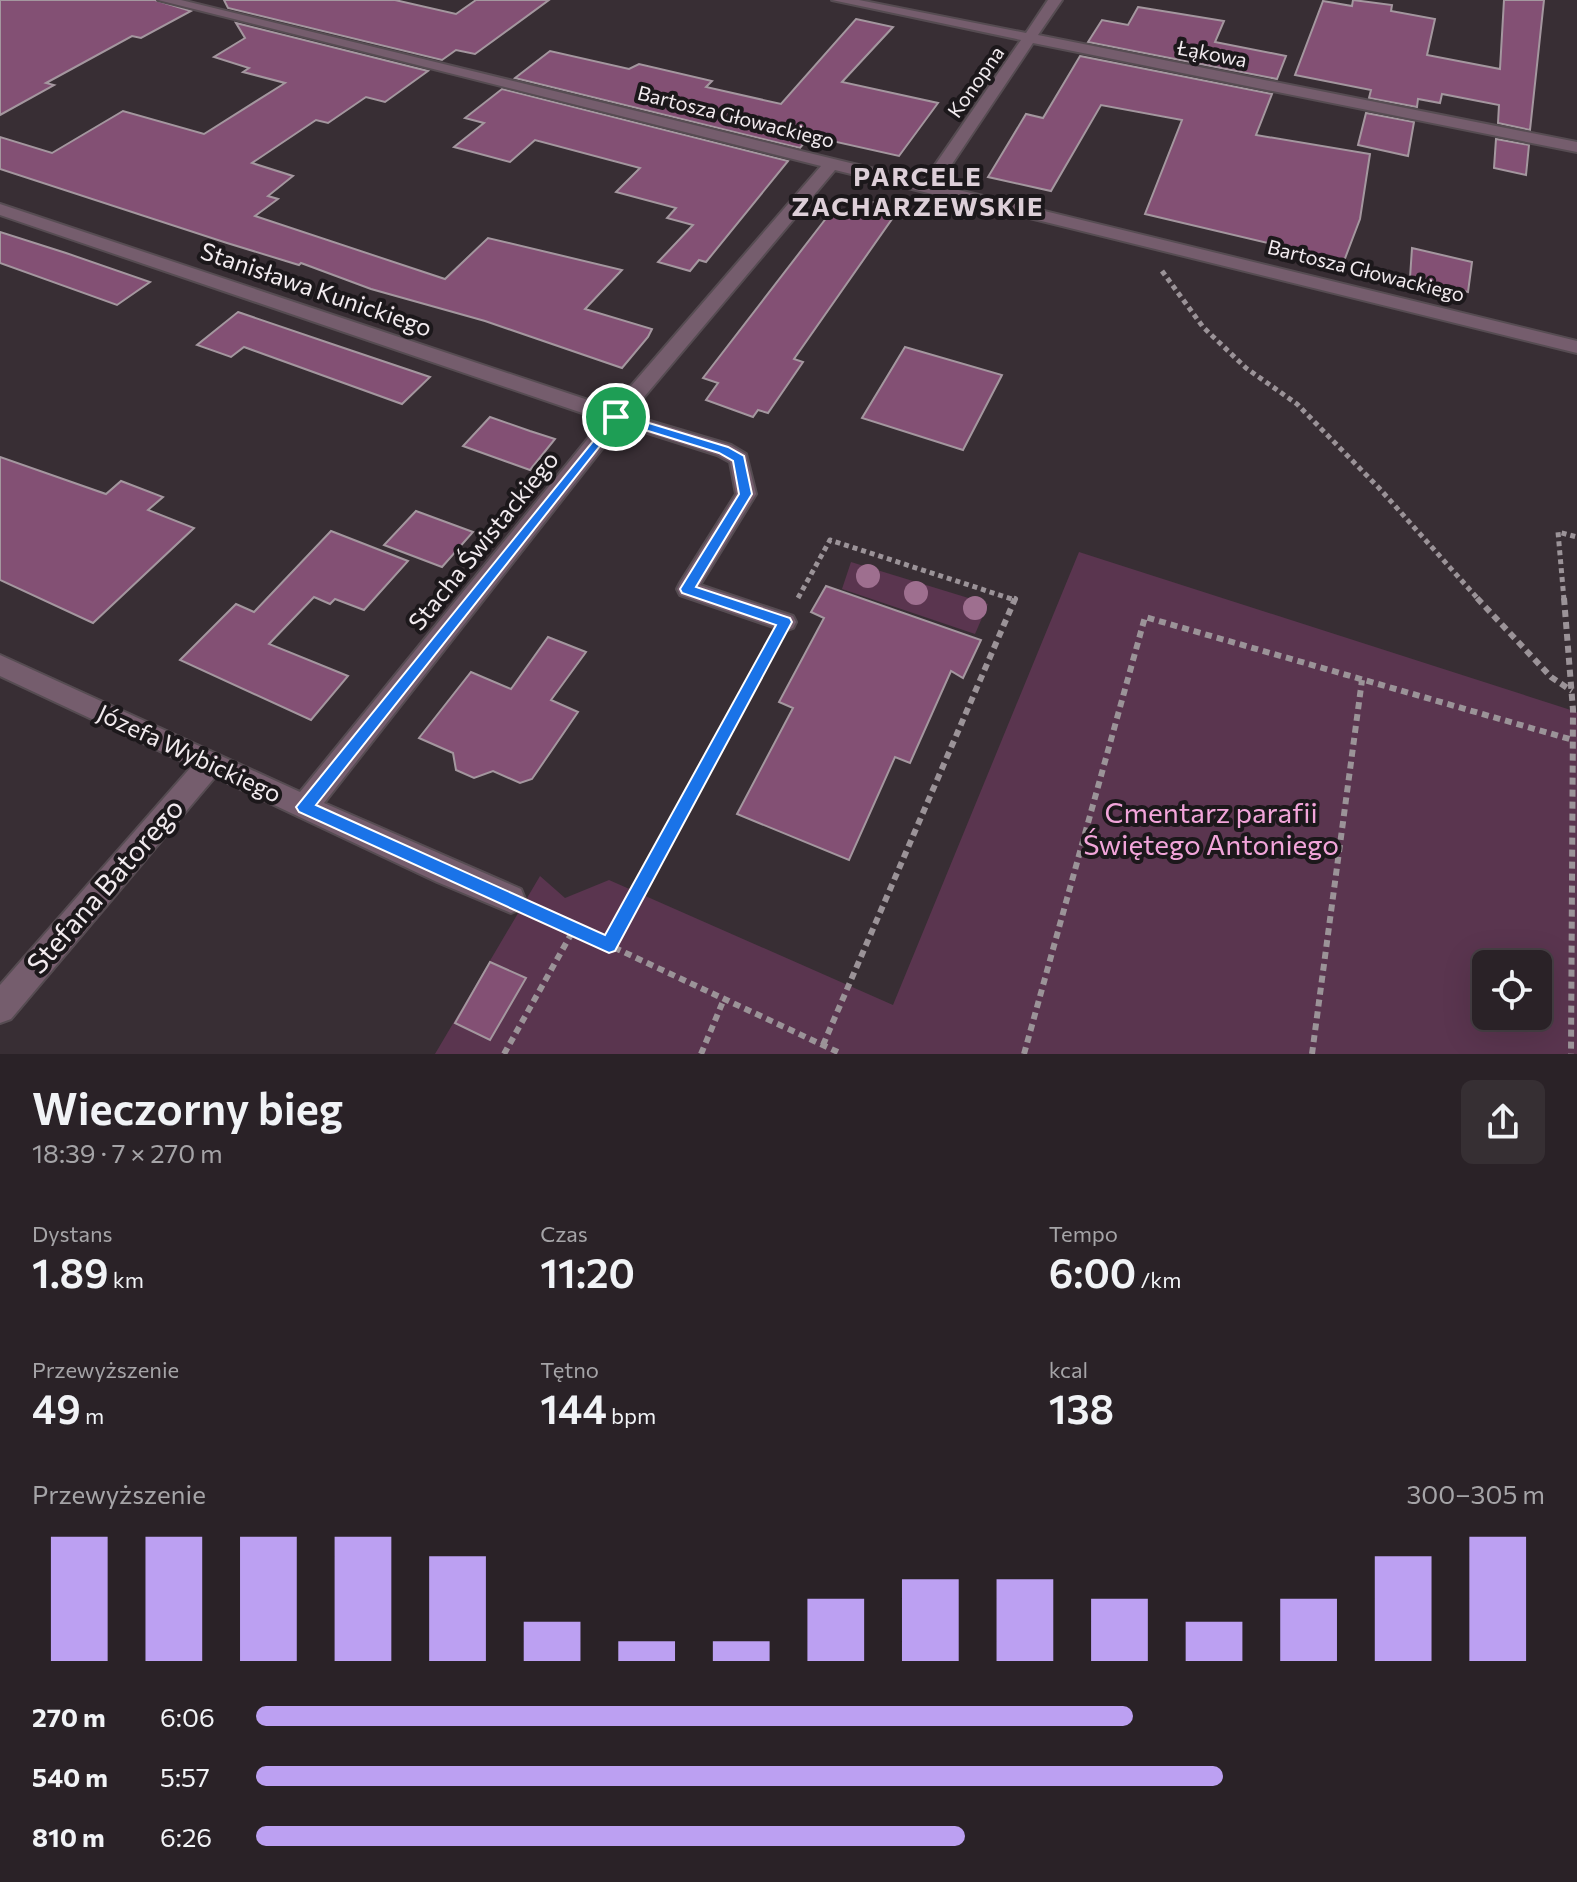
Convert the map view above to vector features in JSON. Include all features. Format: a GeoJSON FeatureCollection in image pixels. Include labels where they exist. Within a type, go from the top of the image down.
{"type":"FeatureCollection","features":[{"type":"Feature","properties":{"kind":"street","name":"Bartosza Głowackiego"},"geometry":{"type":"LineString","coordinates":[[165,0],[1577,347]]}},
{"type":"Feature","properties":{"kind":"street","name":"Łąkowa"},"geometry":{"type":"LineString","coordinates":[[839,0],[1577,147]]}},
{"type":"Feature","properties":{"kind":"street","name":"Konopna"},"geometry":{"type":"LineString","coordinates":[[929,186],[1055,0]]}},
{"type":"Feature","properties":{"kind":"street","name":"Stacha Świstackiego"},"geometry":{"type":"LineString","coordinates":[[304,807],[616,417],[832,163]]}},
{"type":"Feature","properties":{"kind":"street","name":"Stanisława Kunickiego"},"geometry":{"type":"LineString","coordinates":[[0,209],[616,417]]}},
{"type":"Feature","properties":{"kind":"street","name":"Józefa Wybickiego"},"geometry":{"type":"LineString","coordinates":[[0,665],[210,764],[511,899]]}},
{"type":"Feature","properties":{"kind":"street","name":"Stefana Batorego"},"geometry":{"type":"LineString","coordinates":[[0,1008],[210,764]]}},
{"type":"Feature","properties":{"kind":"lane"},"geometry":{"type":"LineString","coordinates":[[616,417],[724,450],[739,459],[746,494],[687,589],[785,622]]}},
{"type":"Feature","properties":{"kind":"path"},"geometry":{"type":"LineString","coordinates":[[1129,235],[1178,290],[1203,327],[1246,368],[1297,404],[1379,488],[1443,562],[1551,677],[1572,691]]}},
{"type":"Feature","properties":{"kind":"path"},"geometry":{"type":"LineString","coordinates":[[1571,1054],[1575,1014],[1572,691],[1558,532],[1577,537]]}},
{"type":"Feature","properties":{"kind":"path"},"geometry":{"type":"LineString","coordinates":[[609,945],[830,540],[1015,599],[823,1045]]}},
{"type":"Feature","properties":{"kind":"path"},"geometry":{"type":"LineString","coordinates":[[1024,1054],[1145,617],[1573,740]]}},
{"type":"Feature","properties":{"kind":"path"},"geometry":{"type":"LineString","coordinates":[[1312,1054],[1362,680]]}},
{"type":"Feature","properties":{"kind":"path"},"geometry":{"type":"LineString","coordinates":[[511,899],[842,1054]]}},
{"type":"Feature","properties":{"kind":"path"},"geometry":{"type":"LineString","coordinates":[[504,1054],[574,929]]}},
{"type":"Feature","properties":{"kind":"path"},"geometry":{"type":"LineString","coordinates":[[701,1054],[724,999]]}},
{"type":"Feature","properties":{"kind":"green space","name":"Cmentarz parafii Świętego Antoniego"},"geometry":{"type":"Polygon","coordinates":[[[1079,552],[1577,712],[1577,1054],[435,1054],[540,876],[565,898],[609,880],[893,1005],[1079,552]]]}},
{"type":"Feature","properties":{"kind":"green space"},"geometry":{"type":"Polygon","coordinates":[[[851,562],[988,604],[975,634],[842,589],[851,562]]]}},
{"type":"Feature","properties":{"kind":"building"},"geometry":{"type":"Polygon","coordinates":[[[0,0],[155,0],[191,11],[141,38],[132,36],[46,83],[54,85],[0,115],[0,0]]]}},
{"type":"Feature","properties":{"kind":"building"},"geometry":{"type":"Polygon","coordinates":[[[224,0],[395,0],[456,14],[476,0],[549,0],[475,54],[456,50],[442,60],[228,8],[224,0]]]}},
{"type":"Feature","properties":{"kind":"building"},"geometry":{"type":"Polygon","coordinates":[[[1353,0],[1392,5],[1391,11],[1435,19],[1427,55],[1500,69],[1504,0],[1544,0],[1530,130],[1498,123],[1499,105],[1442,94],[1440,103],[1418,99],[1417,107],[1369,98],[1371,90],[1295,75],[1323,1],[1352,6],[1353,0]]]}},
{"type":"Feature","properties":{"kind":"building"},"geometry":{"type":"Polygon","coordinates":[[[1138,7],[1224,21],[1215,42],[1286,56],[1277,79],[1088,42],[1102,20],[1128,25],[1138,7]]]}},
{"type":"Feature","properties":{"kind":"building"},"geometry":{"type":"Polygon","coordinates":[[[856,19],[893,27],[842,82],[938,103],[899,156],[810,136],[800,148],[515,78],[550,51],[629,69],[639,64],[712,81],[706,87],[781,104],[856,19]]]}},
{"type":"Feature","properties":{"kind":"building"},"geometry":{"type":"Polygon","coordinates":[[[236,23],[428,71],[385,102],[366,97],[328,123],[316,120],[252,163],[293,176],[268,196],[278,199],[255,216],[445,279],[488,238],[622,270],[585,309],[652,329],[648,337],[622,368],[485,321],[371,289],[301,263],[299,265],[227,243],[0,169],[0,137],[52,153],[123,111],[204,134],[285,83],[243,72],[249,68],[214,57],[245,38],[236,23]]]}},
{"type":"Feature","properties":{"kind":"building"},"geometry":{"type":"Polygon","coordinates":[[[1080,56],[1272,94],[1256,135],[1370,154],[1360,219],[1344,261],[1145,214],[1182,120],[1101,105],[1051,191],[988,177],[1026,114],[1043,118],[1080,56]]]}},
{"type":"Feature","properties":{"kind":"building"},"geometry":{"type":"Polygon","coordinates":[[[502,89],[788,161],[706,262],[699,260],[690,271],[658,262],[693,225],[667,218],[676,208],[616,192],[640,168],[535,140],[510,162],[454,147],[484,123],[465,118],[502,89]]]}},
{"type":"Feature","properties":{"kind":"building"},"geometry":{"type":"Polygon","coordinates":[[[1366,113],[1414,122],[1408,156],[1358,145],[1366,113]]]}},
{"type":"Feature","properties":{"kind":"building"},"geometry":{"type":"Polygon","coordinates":[[[1496,139],[1529,145],[1526,175],[1494,168],[1496,139]]]}},
{"type":"Feature","properties":{"kind":"building"},"geometry":{"type":"Polygon","coordinates":[[[857,198],[899,209],[794,359],[803,362],[768,413],[758,410],[753,417],[706,400],[718,383],[703,378],[834,208],[847,211],[857,198]]]}},
{"type":"Feature","properties":{"kind":"building"},"geometry":{"type":"Polygon","coordinates":[[[0,232],[150,282],[117,305],[0,263],[0,232]]]}},
{"type":"Feature","properties":{"kind":"building"},"geometry":{"type":"Polygon","coordinates":[[[1412,248],[1472,262],[1468,292],[1410,278],[1412,248]]]}},
{"type":"Feature","properties":{"kind":"building"},"geometry":{"type":"Polygon","coordinates":[[[238,312],[430,377],[402,404],[244,347],[231,357],[197,345],[238,312]]]}},
{"type":"Feature","properties":{"kind":"building"},"geometry":{"type":"Polygon","coordinates":[[[905,347],[1002,375],[963,450],[862,418],[905,347]]]}},
{"type":"Feature","properties":{"kind":"building"},"geometry":{"type":"Polygon","coordinates":[[[490,417],[555,439],[530,470],[463,446],[490,417]]]}},
{"type":"Feature","properties":{"kind":"building"},"geometry":{"type":"Polygon","coordinates":[[[0,457],[106,494],[121,481],[163,497],[148,510],[194,528],[93,623],[0,580],[0,457]]]}},
{"type":"Feature","properties":{"kind":"building"},"geometry":{"type":"Polygon","coordinates":[[[416,511],[473,532],[442,567],[384,545],[416,511]]]}},
{"type":"Feature","properties":{"kind":"building"},"geometry":{"type":"Polygon","coordinates":[[[331,531],[408,561],[364,610],[335,599],[330,604],[314,597],[269,644],[348,676],[311,720],[180,660],[236,604],[254,612],[331,531]]]}},
{"type":"Feature","properties":{"kind":"building"},"geometry":{"type":"Polygon","coordinates":[[[826,586],[981,640],[963,678],[951,671],[910,763],[895,757],[849,860],[737,814],[793,708],[779,702],[824,618],[811,612],[826,586]]]}},
{"type":"Feature","properties":{"kind":"building"},"geometry":{"type":"Polygon","coordinates":[[[548,637],[586,652],[551,700],[578,712],[532,779],[520,783],[493,771],[474,778],[456,770],[453,753],[419,738],[471,672],[511,689],[548,637]]]}},
{"type":"Feature","properties":{"kind":"building"},"geometry":{"type":"Polygon","coordinates":[[[490,962],[526,978],[490,1040],[455,1023],[490,962]]]}},
{"type":"Feature","properties":{"kind":"district","name":"PARCELE ZACHARZEWSKIE"},"geometry":{"type":"Point","coordinates":[918,192]}},
{"type":"Feature","properties":{"kind":"route"},"geometry":{"type":"LineString","coordinates":[[616,417],[724,450],[739,459],[746,494],[687,589],[785,622],[609,945],[304,807],[616,417]]}}]}
